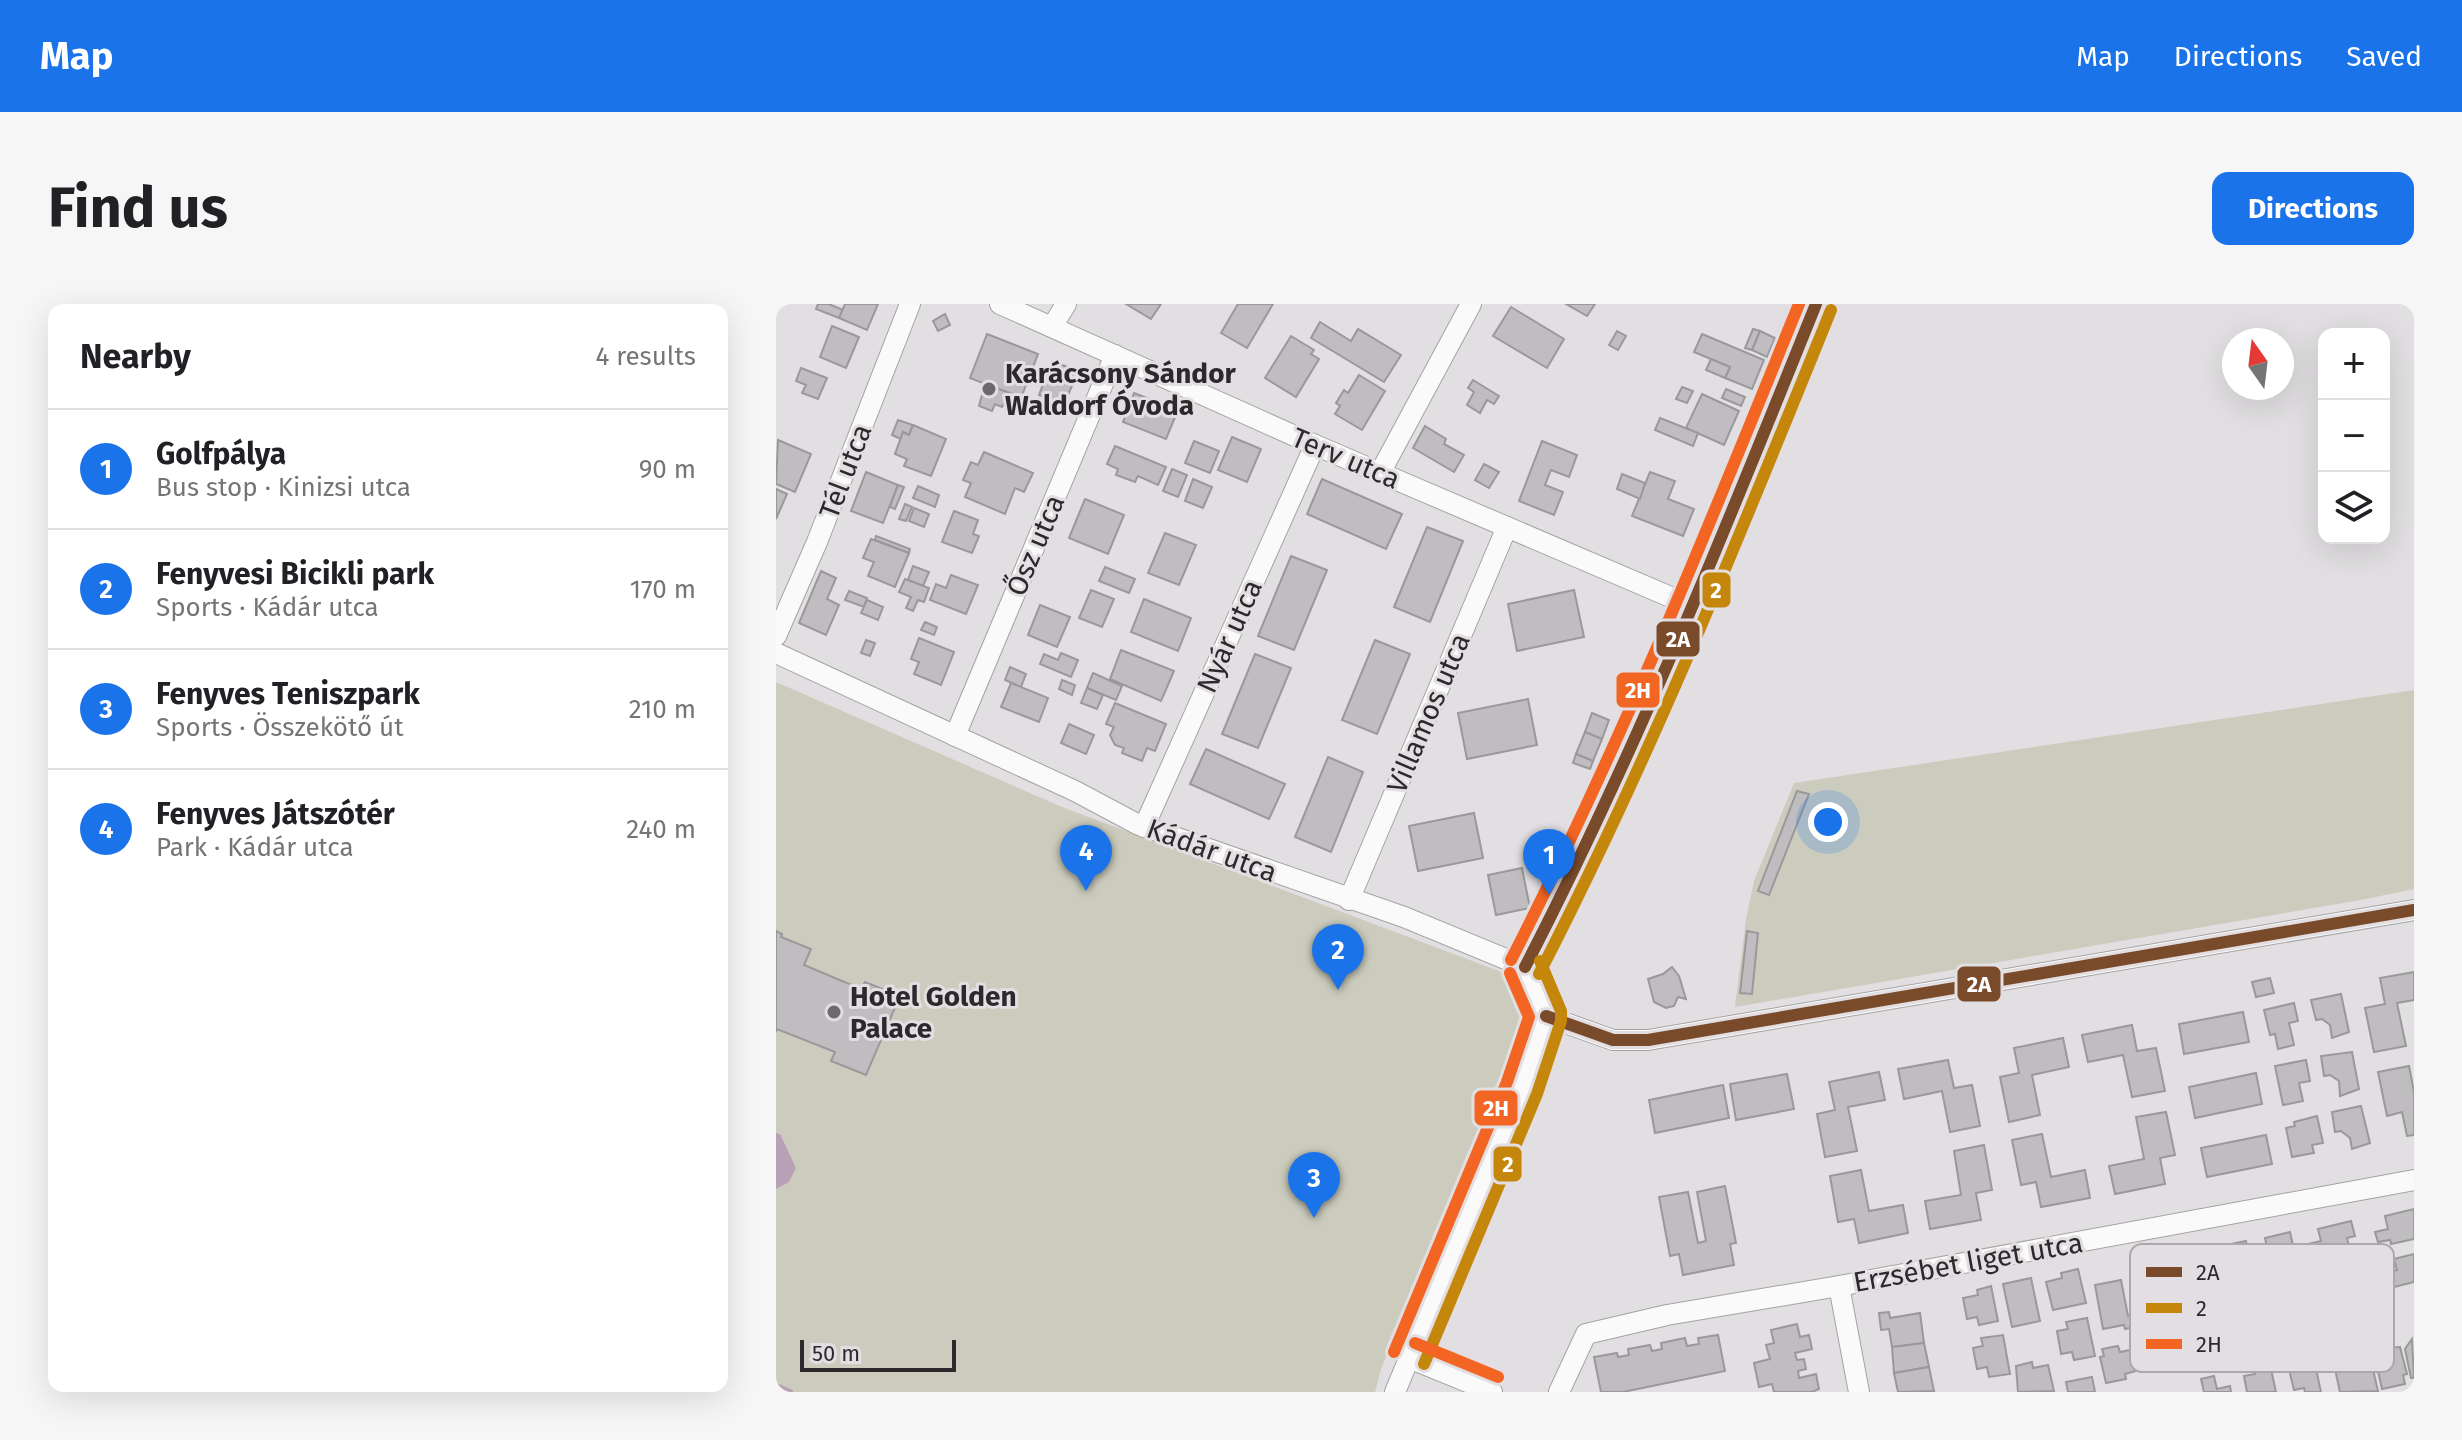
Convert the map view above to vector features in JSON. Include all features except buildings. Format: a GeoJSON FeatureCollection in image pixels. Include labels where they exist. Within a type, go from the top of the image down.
{"type":"FeatureCollection","features":[{"type":"Feature","properties":{"kind":"street","name":"Tél utca"},"geometry":{"type":"LineString","coordinates":[[776,636],[817,542],[910,304]]}},
{"type":"Feature","properties":{"kind":"street","name":"Terv utca"},"geometry":{"type":"LineString","coordinates":[[1000,304],[1315,445],[1694,607]]}},
{"type":"Feature","properties":{"kind":"street"},"geometry":{"type":"LineString","coordinates":[[1052,327],[1066,304]]}},
{"type":"Feature","properties":{"kind":"street"},"geometry":{"type":"LineString","coordinates":[[1380,473],[1471,304]]}},
{"type":"Feature","properties":{"kind":"street"},"geometry":{"type":"LineString","coordinates":[[1395,1392],[1522,1088],[1546,1016],[1525,967],[1574,872],[1694,607],[1816,304]]}},
{"type":"Feature","properties":{"kind":"street","name":"Ősz utca"},"geometry":{"type":"LineString","coordinates":[[955,736],[1115,355]]}},
{"type":"Feature","properties":{"kind":"street","name":"Nyár utca"},"geometry":{"type":"LineString","coordinates":[[1144,827],[1315,445]]}},
{"type":"Feature","properties":{"kind":"street","name":"Villamos utca"},"geometry":{"type":"LineString","coordinates":[[1349,900],[1507,527]]}},
{"type":"Feature","properties":{"kind":"street","name":"Kádár utca"},"geometry":{"type":"LineString","coordinates":[[776,653],[1144,827],[1404,917],[1525,967]]}},
{"type":"Feature","properties":{"kind":"street"},"geometry":{"type":"LineString","coordinates":[[1546,1016],[1613,1040],[1648,1040],[2414,910]]}},
{"type":"Feature","properties":{"kind":"street","name":"Erzsébet liget utca"},"geometry":{"type":"LineString","coordinates":[[1559,1392],[1586,1334],[1667,1315],[2414,1180]]}},
{"type":"Feature","properties":{"kind":"street"},"geometry":{"type":"LineString","coordinates":[[1839,1286],[1859,1392]]}},
{"type":"Feature","properties":{"kind":"street"},"geometry":{"type":"LineString","coordinates":[[1409,1358],[1492,1392]]}},
{"type":"Feature","properties":{"kind":"shaded area"},"geometry":{"type":"Polygon","coordinates":[[[776,682],[1062,807],[1499,971],[1517,988],[1530,1013],[1527,1042],[1496,1103],[1381,1369],[1375,1392],[776,1392],[776,682]]]}},
{"type":"Feature","properties":{"kind":"shaded area"},"geometry":{"type":"Polygon","coordinates":[[[2414,690],[2414,889],[1735,1007],[1754,881],[1794,783],[2414,690]]]}},
{"type":"Feature","properties":{"kind":"shaded area"},"geometry":{"type":"Polygon","coordinates":[[[776,1133],[780,1134],[796,1168],[789,1182],[776,1189],[776,1133]]]}},
{"type":"Feature","properties":{"kind":"waterway"},"geometry":{"type":"LineString","coordinates":[[776,1386],[790,1392]]}},
{"type":"Feature","properties":{"kind":"transit line","name":"2H"},"geometry":{"type":"LineString","coordinates":[[1511,960],[1626,717],[1799,304]]}},
{"type":"Feature","properties":{"kind":"transit line","name":"2A"},"geometry":{"type":"LineString","coordinates":[[1525,967],[1642,722],[1714,556],[1816,304]]}},
{"type":"Feature","properties":{"kind":"transit line","name":"2"},"geometry":{"type":"LineString","coordinates":[[1539,974],[1656,729],[1831,310]]}},
{"type":"Feature","properties":{"kind":"transit line","name":"2A"},"geometry":{"type":"LineString","coordinates":[[1546,1016],[1613,1040],[1648,1040],[2414,910]]}},
{"type":"Feature","properties":{"kind":"transit line","name":"2"},"geometry":{"type":"LineString","coordinates":[[1424,1364],[1537,1094],[1561,1021],[1561,1011],[1540,961]]}},
{"type":"Feature","properties":{"kind":"transit line","name":"2H"},"geometry":{"type":"LineString","coordinates":[[1394,1352],[1507,1082],[1529,1017],[1510,973]]}},
{"type":"Feature","properties":{"kind":"transit line","name":"2H"},"geometry":{"type":"LineString","coordinates":[[1415,1343],[1498,1377]]}},
{"type":"Feature","properties":{"kind":"place","name":"Karácsony Sándor Waldorf Óvoda"},"geometry":{"type":"Point","coordinates":[989,389]}},
{"type":"Feature","properties":{"kind":"place","name":"Fenyves Játszótér"},"geometry":{"type":"Point","coordinates":[1086,891]}},
{"type":"Feature","properties":{"kind":"place","name":"Golfpálya"},"geometry":{"type":"Point","coordinates":[1549,895]}},
{"type":"Feature","properties":{"kind":"place","name":"Fenyvesi Bicikli park"},"geometry":{"type":"Point","coordinates":[1338,990]}},
{"type":"Feature","properties":{"kind":"place","name":"Hotel Golden Palace"},"geometry":{"type":"Point","coordinates":[834,1012]}},
{"type":"Feature","properties":{"kind":"place","name":"Fenyves Teniszpark"},"geometry":{"type":"Point","coordinates":[1314,1218]}}]}
